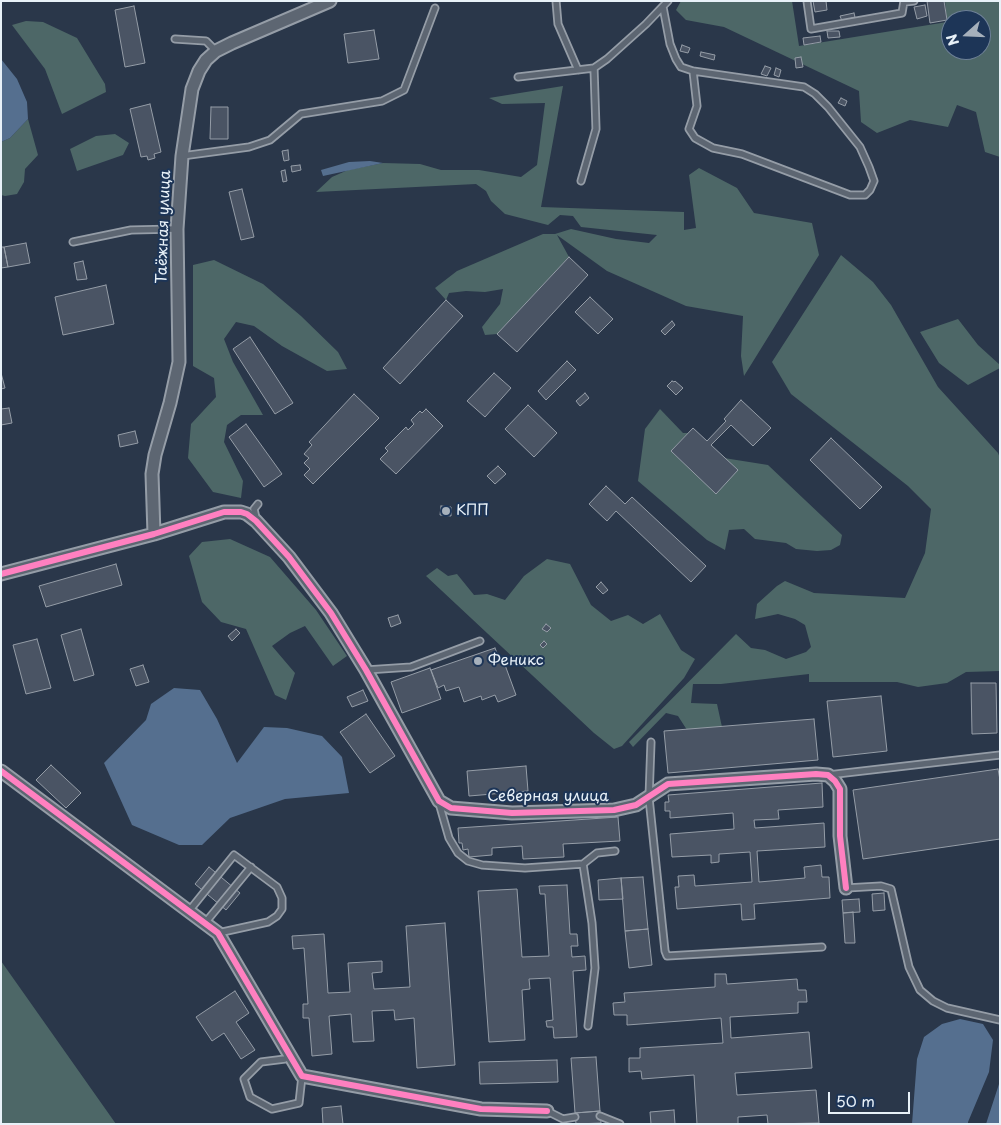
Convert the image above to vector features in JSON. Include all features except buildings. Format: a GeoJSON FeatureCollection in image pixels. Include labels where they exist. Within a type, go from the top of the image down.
{"type":"FeatureCollection","features":[{"type":"Feature","properties":{"kind":"street","name":"Таёжная улица"},"geometry":{"type":"LineString","coordinates":[[154,534],[152,474],[155,454],[172,395],[179,362],[177,229],[182,156],[192,89],[199,71],[206,60],[216,51],[330,1]]}},
{"type":"Feature","properties":{"kind":"street"},"geometry":{"type":"LineString","coordinates":[[1,574],[154,534],[224,512],[241,512],[256,520],[290,557],[331,613],[366,670],[439,801]]}},
{"type":"Feature","properties":{"kind":"street"},"geometry":{"type":"LineString","coordinates":[[1,771],[218,933],[302,1076],[481,1109],[547,1111]]}},
{"type":"Feature","properties":{"kind":"street","name":"Северная улица"},"geometry":{"type":"LineString","coordinates":[[439,801],[451,808],[512,813],[614,810],[636,806],[668,784],[816,774],[828,775]]}},
{"type":"Feature","properties":{"kind":"street"},"geometry":{"type":"LineString","coordinates":[[828,775],[840,789],[840,836],[846,888]]}},
{"type":"Feature","properties":{"kind":"lane"},"geometry":{"type":"LineString","coordinates":[[556,1],[558,24],[578,70]]}},
{"type":"Feature","properties":{"kind":"lane"},"geometry":{"type":"LineString","coordinates":[[518,77],[594,68],[607,59],[664,7],[668,1]]}},
{"type":"Feature","properties":{"kind":"lane"},"geometry":{"type":"LineString","coordinates":[[807,1],[811,29],[902,13],[905,2],[914,1]]}},
{"type":"Feature","properties":{"kind":"lane"},"geometry":{"type":"LineString","coordinates":[[664,7],[666,24],[676,59],[681,67],[693,71],[804,87],[815,94],[860,147],[870,167],[874,181],[870,190],[865,195],[850,195],[742,154],[713,148],[694,138],[688,129],[697,106],[693,71]]}},
{"type":"Feature","properties":{"kind":"lane"},"geometry":{"type":"LineString","coordinates":[[182,156],[249,147],[270,140],[301,114],[382,101],[404,90],[435,8]]}},
{"type":"Feature","properties":{"kind":"lane"},"geometry":{"type":"LineString","coordinates":[[175,39],[206,41],[216,51]]}},
{"type":"Feature","properties":{"kind":"lane"},"geometry":{"type":"LineString","coordinates":[[580,182],[596,129],[594,68]]}},
{"type":"Feature","properties":{"kind":"lane"},"geometry":{"type":"LineString","coordinates":[[73,242],[131,230],[177,229]]}},
{"type":"Feature","properties":{"kind":"lane"},"geometry":{"type":"LineString","coordinates":[[256,520],[254,510],[258,504]]}},
{"type":"Feature","properties":{"kind":"lane"},"geometry":{"type":"LineString","coordinates":[[366,670],[411,667],[480,641]]}},
{"type":"Feature","properties":{"kind":"lane"},"geometry":{"type":"LineString","coordinates":[[651,742],[649,798],[667,956],[822,947]]}},
{"type":"Feature","properties":{"kind":"lane"},"geometry":{"type":"LineString","coordinates":[[828,775],[1000,755]]}},
{"type":"Feature","properties":{"kind":"lane"},"geometry":{"type":"LineString","coordinates":[[439,801],[449,838],[458,853],[468,861],[525,868],[583,864],[597,853],[615,851]]}},
{"type":"Feature","properties":{"kind":"lane"},"geometry":{"type":"LineString","coordinates":[[189,911],[234,855],[277,887],[282,898],[282,909],[278,916],[268,922],[218,933]]}},
{"type":"Feature","properties":{"kind":"lane"},"geometry":{"type":"LineString","coordinates":[[583,864],[592,923],[595,968],[588,1026]]}},
{"type":"Feature","properties":{"kind":"lane"},"geometry":{"type":"LineString","coordinates":[[205,923],[251,868]]}},
{"type":"Feature","properties":{"kind":"lane"},"geometry":{"type":"LineString","coordinates":[[846,888],[881,886],[891,889],[909,966],[920,990],[933,1001],[947,1008],[1000,1020]]}},
{"type":"Feature","properties":{"kind":"lane"},"geometry":{"type":"LineString","coordinates":[[290,1056],[285,1059],[262,1062],[244,1079],[250,1098],[272,1109],[299,1103],[302,1076]]}},
{"type":"Feature","properties":{"kind":"lane"},"geometry":{"type":"LineString","coordinates":[[547,1111],[563,1119],[575,1117]]}},
{"type":"Feature","properties":{"kind":"lane"},"geometry":{"type":"LineString","coordinates":[[600,1116],[620,1124]]}},
{"type":"Feature","properties":{"kind":"green space"},"geometry":{"type":"Polygon","coordinates":[[[681,1],[792,1],[799,46],[941,23],[941,60],[991,60],[991,10],[946,10],[945,1],[1000,1],[1000,157],[985,152],[976,112],[957,105],[948,127],[910,120],[877,133],[861,122],[859,91],[724,27],[686,20],[676,10],[681,1]]]}},
{"type":"Feature","properties":{"kind":"green space"},"geometry":{"type":"Polygon","coordinates":[[[26,21],[43,22],[77,38],[105,84],[106,92],[62,114],[45,69],[12,25],[26,21]]]}},
{"type":"Feature","properties":{"kind":"green space"},"geometry":{"type":"Polygon","coordinates":[[[563,86],[541,207],[684,212],[684,230],[696,228],[689,175],[699,168],[737,188],[754,213],[812,223],[819,255],[744,376],[741,356],[743,316],[686,306],[607,271],[557,235],[569,257],[497,334],[485,335],[482,327],[500,304],[503,289],[485,292],[466,291],[449,293],[446,300],[435,288],[457,271],[543,234],[555,234],[571,229],[616,239],[649,243],[657,235],[581,227],[573,216],[560,215],[548,225],[505,214],[491,201],[486,191],[476,184],[316,192],[332,177],[348,170],[383,163],[420,164],[441,170],[479,170],[521,177],[537,165],[545,103],[502,104],[489,98],[563,86]]]}},
{"type":"Feature","properties":{"kind":"green space"},"geometry":{"type":"Polygon","coordinates":[[[28,119],[38,155],[25,169],[24,182],[17,194],[1,195],[1,142],[10,138],[28,119]]]}},
{"type":"Feature","properties":{"kind":"green space"},"geometry":{"type":"Polygon","coordinates":[[[115,134],[129,143],[123,155],[77,171],[70,149],[96,136],[115,134]]]}},
{"type":"Feature","properties":{"kind":"green space"},"geometry":{"type":"Polygon","coordinates":[[[841,255],[873,282],[891,305],[938,387],[998,453],[1000,458],[1000,671],[966,672],[947,683],[918,687],[897,682],[809,682],[809,674],[721,684],[693,684],[691,703],[717,704],[722,727],[687,730],[678,716],[666,713],[633,747],[629,742],[736,634],[751,648],[765,650],[786,659],[806,652],[811,647],[805,625],[795,619],[778,614],[755,619],[757,604],[777,586],[785,581],[814,593],[905,598],[925,553],[931,509],[908,486],[791,394],[772,362],[841,255]]]}},
{"type":"Feature","properties":{"kind":"green space"},"geometry":{"type":"Polygon","coordinates":[[[214,260],[263,284],[301,316],[338,352],[347,369],[327,371],[282,346],[254,326],[236,322],[224,339],[233,362],[263,415],[241,415],[227,425],[224,442],[243,481],[241,498],[213,492],[188,458],[191,424],[216,397],[214,378],[193,366],[193,265],[214,260]]]}},
{"type":"Feature","properties":{"kind":"green space"},"geometry":{"type":"Polygon","coordinates":[[[958,319],[978,345],[1000,365],[1000,368],[968,385],[939,363],[920,332],[958,319]]]}},
{"type":"Feature","properties":{"kind":"green space"},"geometry":{"type":"Polygon","coordinates":[[[660,409],[683,433],[688,433],[671,451],[716,493],[738,470],[724,458],[768,465],[842,535],[840,545],[831,550],[796,549],[786,543],[755,539],[744,529],[729,530],[725,550],[707,540],[638,481],[645,429],[660,409]]]}},
{"type":"Feature","properties":{"kind":"green space"},"geometry":{"type":"Polygon","coordinates":[[[230,539],[270,557],[316,610],[347,656],[333,666],[305,626],[290,633],[272,646],[295,673],[286,700],[275,695],[246,629],[221,622],[202,602],[189,556],[202,542],[230,539]]]}},
{"type":"Feature","properties":{"kind":"green space"},"geometry":{"type":"Polygon","coordinates":[[[547,559],[570,564],[591,605],[611,621],[628,615],[643,624],[660,614],[681,650],[695,659],[684,678],[622,746],[614,749],[594,733],[426,576],[437,568],[448,576],[457,574],[474,595],[487,594],[505,600],[524,576],[547,559]]]}},
{"type":"Feature","properties":{"kind":"green space"},"geometry":{"type":"Polygon","coordinates":[[[1,961],[116,1124],[1,1124],[1,961]]]}},
{"type":"Feature","properties":{"kind":"water"},"geometry":{"type":"Polygon","coordinates":[[[1,59],[17,79],[27,102],[28,119],[10,138],[1,142],[1,59]]]}},
{"type":"Feature","properties":{"kind":"water"},"geometry":{"type":"Polygon","coordinates":[[[370,161],[383,163],[323,176],[321,170],[349,162],[370,161]]]}},
{"type":"Feature","properties":{"kind":"water"},"geometry":{"type":"Polygon","coordinates":[[[174,688],[200,690],[217,719],[237,763],[264,727],[287,728],[322,736],[342,757],[349,793],[285,799],[230,818],[202,845],[179,845],[132,825],[104,763],[146,720],[151,704],[174,688]]]}},
{"type":"Feature","properties":{"kind":"water"},"geometry":{"type":"Polygon","coordinates":[[[960,1019],[983,1024],[993,1040],[989,1072],[968,1124],[912,1124],[917,1059],[924,1037],[942,1024],[960,1019]]]}},
{"type":"Feature","properties":{"kind":"water"},"geometry":{"type":"Polygon","coordinates":[[[999,1084],[1000,1124],[986,1124],[999,1084]]]}},
{"type":"Feature","properties":{"kind":"cycle path"},"geometry":{"type":"LineString","coordinates":[[1,574],[154,534],[224,512],[247,514],[256,521],[289,557],[331,613],[366,670],[439,801],[451,808],[512,813],[614,810],[636,805],[668,784],[816,774],[828,775],[840,789],[840,836],[846,888]]}},
{"type":"Feature","properties":{"kind":"cycle path"},"geometry":{"type":"LineString","coordinates":[[1,771],[218,933],[302,1076],[481,1109],[547,1111]]}},
{"type":"Feature","properties":{"kind":"place","name":"КПП"},"geometry":{"type":"Point","coordinates":[446,511]}},
{"type":"Feature","properties":{"kind":"place","name":"Феникс"},"geometry":{"type":"Point","coordinates":[478,661]}}]}
